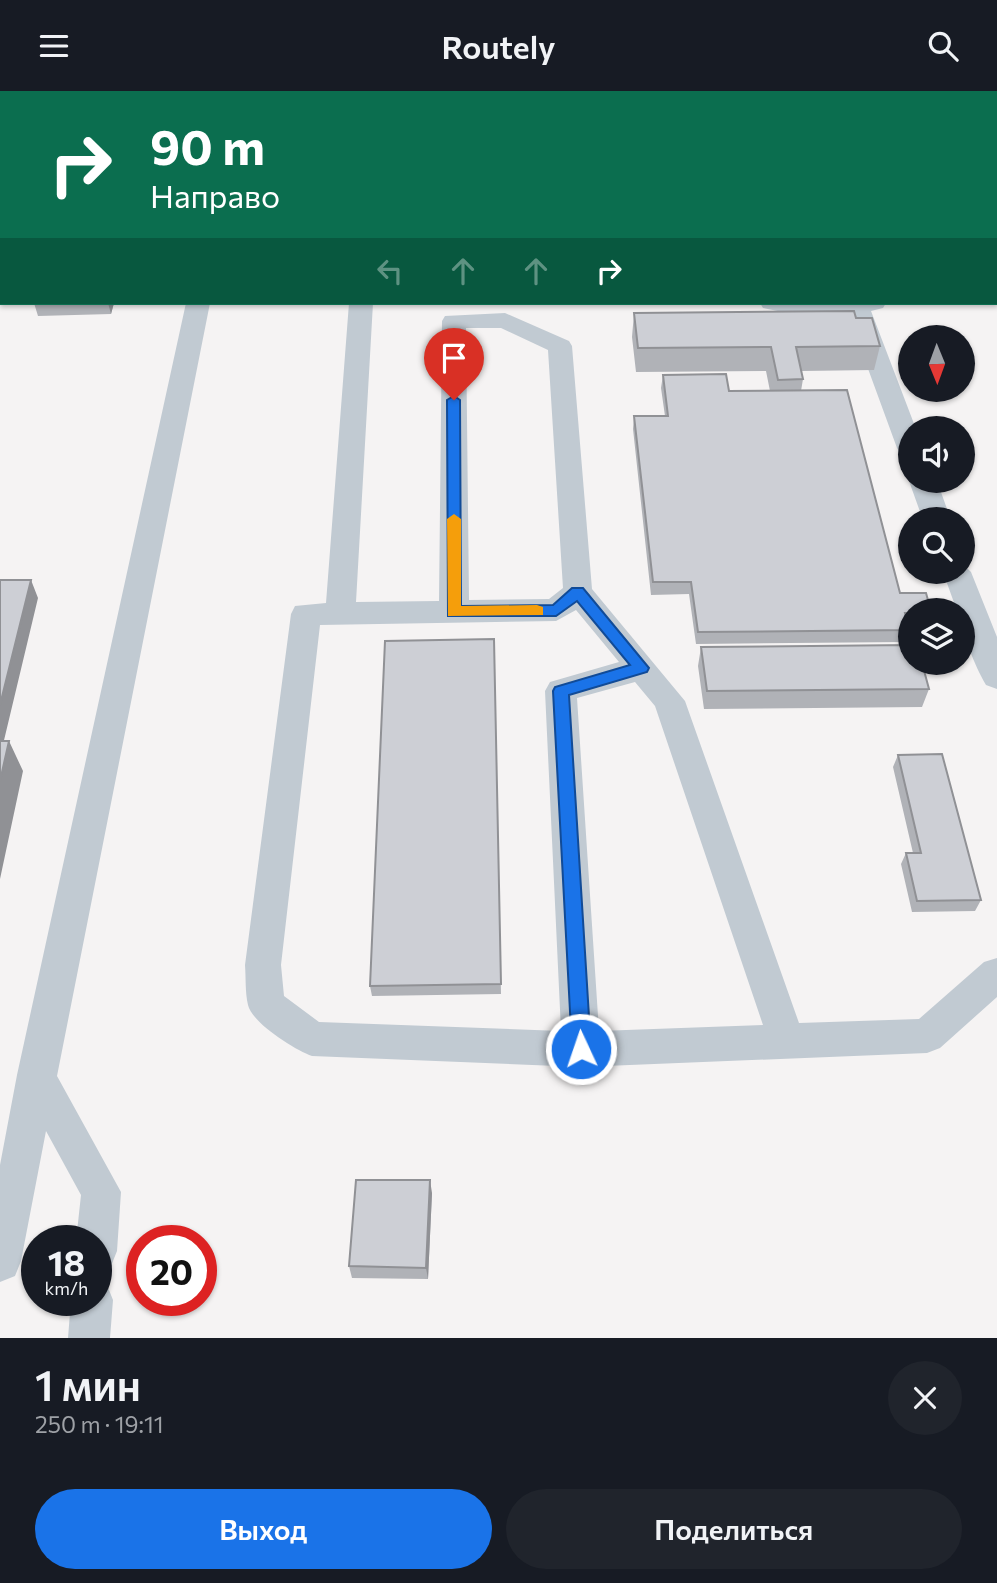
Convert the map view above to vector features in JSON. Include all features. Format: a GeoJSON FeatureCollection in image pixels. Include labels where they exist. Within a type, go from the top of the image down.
{"type":"FeatureCollection","features":[{"type":"Feature","properties":{"kind":"street"},"geometry":{"type":"LineString","coordinates":[[1,1252],[198,305]]}},
{"type":"Feature","properties":{"kind":"street"},"geometry":{"type":"LineString","coordinates":[[340,614],[361,305]]}},
{"type":"Feature","properties":{"kind":"street"},"geometry":{"type":"LineString","coordinates":[[779,305],[828,309],[858,305]]}},
{"type":"Feature","properties":{"kind":"street"},"geometry":{"type":"LineString","coordinates":[[866,305],[900,416]]}},
{"type":"Feature","properties":{"kind":"street"},"geometry":{"type":"LineString","coordinates":[[453,612],[454,321],[471,312],[505,320],[560,346],[578,592],[669,701],[788,1042]]}},
{"type":"Feature","properties":{"kind":"street"},"geometry":{"type":"LineString","coordinates":[[962,584],[997,677]]}},
{"type":"Feature","properties":{"kind":"street"},"geometry":{"type":"LineString","coordinates":[[578,592],[556,610],[306,614],[263,965],[266,1005],[312,1039],[581,1049],[788,1042],[927,1036],[997,974]]}},
{"type":"Feature","properties":{"kind":"street"},"geometry":{"type":"LineString","coordinates":[[581,1049],[561,691],[641,668]]}},
{"type":"Feature","properties":{"kind":"street"},"geometry":{"type":"LineString","coordinates":[[36,1075],[101,1192],[98,1225]]}},
{"type":"Feature","properties":{"kind":"street"},"geometry":{"type":"LineString","coordinates":[[89,1338],[91,1316]]}},
{"type":"Feature","properties":{"kind":"building"},"geometry":{"type":"Polygon","coordinates":[[[854,311],[856,318],[872,318],[880,346],[796,347],[803,379],[778,380],[771,347],[638,348],[634,313],[854,311]]]}},
{"type":"Feature","properties":{"kind":"building"},"geometry":{"type":"Polygon","coordinates":[[[726,374],[729,391],[847,390],[900,593],[926,593],[927,598],[898,598],[898,630],[698,632],[691,582],[653,582],[634,416],[668,416],[663,375],[726,374]]]}},
{"type":"Feature","properties":{"kind":"building"},"geometry":{"type":"Polygon","coordinates":[[[0,580],[31,580],[0,705],[0,580]]]}},
{"type":"Feature","properties":{"kind":"building"},"geometry":{"type":"Polygon","coordinates":[[[494,639],[501,984],[370,986],[385,641],[494,639]]]}},
{"type":"Feature","properties":{"kind":"building"},"geometry":{"type":"Polygon","coordinates":[[[898,645],[898,675],[925,675],[929,689],[707,691],[701,647],[898,645]]]}},
{"type":"Feature","properties":{"kind":"building"},"geometry":{"type":"Polygon","coordinates":[[[0,741],[9,741],[0,781],[0,741]]]}},
{"type":"Feature","properties":{"kind":"building"},"geometry":{"type":"Polygon","coordinates":[[[942,754],[981,900],[917,901],[906,853],[921,853],[898,755],[942,754]]]}},
{"type":"Feature","properties":{"kind":"building"},"geometry":{"type":"Polygon","coordinates":[[[356,1180],[430,1180],[426,1268],[349,1266],[356,1180]]]}},
{"type":"Feature","properties":{"kind":"slow traffic"},"geometry":{"type":"LineString","coordinates":[[454,519],[453,612],[537,611]]}},
{"type":"Feature","properties":{"kind":"route"},"geometry":{"type":"LineString","coordinates":[[454,400],[453,612],[556,610],[578,592],[641,668],[561,691],[581,1049]]}}]}
